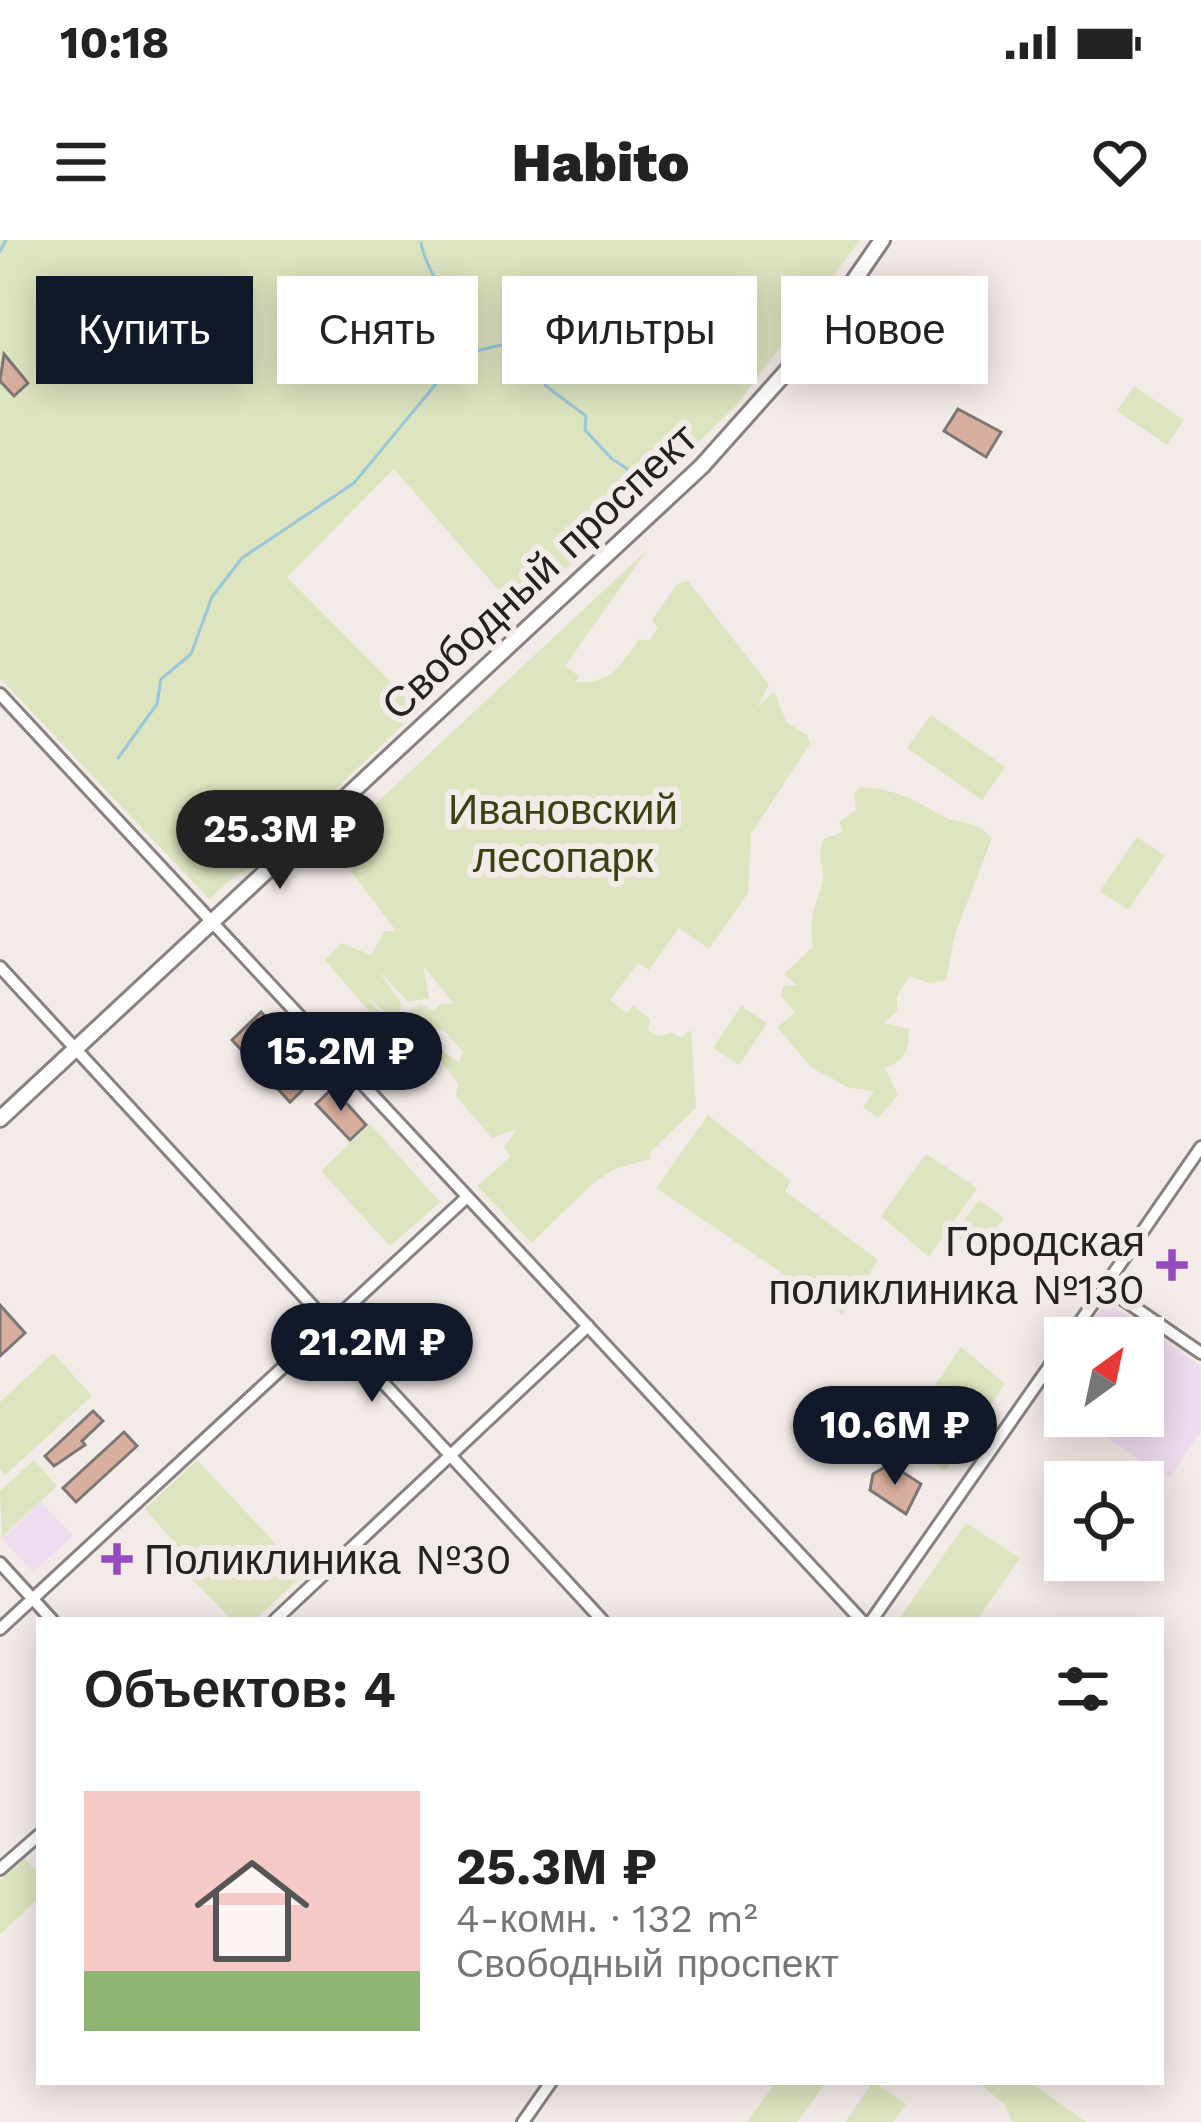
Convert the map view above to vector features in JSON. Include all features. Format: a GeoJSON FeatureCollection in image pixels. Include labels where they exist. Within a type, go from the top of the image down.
{"type":"FeatureCollection","features":[{"type":"Feature","properties":{"kind":"main road","name":"Свободный проспект"},"geometry":{"type":"LineString","coordinates":[[0,1119],[702,466],[809,346],[882,240]]}},
{"type":"Feature","properties":{"kind":"street"},"geometry":{"type":"LineString","coordinates":[[0,694],[858,1617]]}},
{"type":"Feature","properties":{"kind":"street"},"geometry":{"type":"LineString","coordinates":[[0,967],[599,1617]]}},
{"type":"Feature","properties":{"kind":"street"},"geometry":{"type":"LineString","coordinates":[[1084,1317],[1201,1147]]}},
{"type":"Feature","properties":{"kind":"street"},"geometry":{"type":"LineString","coordinates":[[0,1629],[467,1197]]}},
{"type":"Feature","properties":{"kind":"street"},"geometry":{"type":"LineString","coordinates":[[1105,1287],[1201,1353]]}},
{"type":"Feature","properties":{"kind":"street"},"geometry":{"type":"LineString","coordinates":[[278,1617],[588,1327]]}},
{"type":"Feature","properties":{"kind":"street"},"geometry":{"type":"LineString","coordinates":[[874,1617],[1044,1374]]}},
{"type":"Feature","properties":{"kind":"street"},"geometry":{"type":"LineString","coordinates":[[0,1563],[49,1617]]}},
{"type":"Feature","properties":{"kind":"street"},"geometry":{"type":"LineString","coordinates":[[0,1869],[36,1838]]}},
{"type":"Feature","properties":{"kind":"street"},"geometry":{"type":"LineString","coordinates":[[523,2122],[548,2085]]}},
{"type":"Feature","properties":{"kind":"shaded area"},"geometry":{"type":"Polygon","coordinates":[[[1106,1302],[1128,1317],[1096,1317],[1106,1302]]]}},
{"type":"Feature","properties":{"kind":"shaded area"},"geometry":{"type":"Polygon","coordinates":[[[1164,1341],[1201,1366],[1201,1430],[1169,1479],[1164,1476],[1164,1461],[1142,1461],[1106,1437],[1164,1437],[1164,1341]]]}},
{"type":"Feature","properties":{"kind":"shaded area"},"geometry":{"type":"Polygon","coordinates":[[[41,1502],[73,1536],[33,1572],[2,1539],[41,1502]]]}},
{"type":"Feature","properties":{"kind":"green space"},"geometry":{"type":"Polygon","coordinates":[[[0,240],[860,240],[833,276],[781,276],[781,346],[757,378],[757,276],[502,276],[502,384],[752,384],[735,407],[519,614],[394,469],[287,577],[418,710],[254,868],[237,874],[209,899],[0,678],[0,240]]]}},
{"type":"Feature","properties":{"kind":"green space"},"geometry":{"type":"Polygon","coordinates":[[[1134,386],[1184,420],[1167,445],[1117,411],[1134,386]]]}},
{"type":"Feature","properties":{"kind":"green space","name":"Ивановский лесопарк"},"geometry":{"type":"Polygon","coordinates":[[[647,550],[565,666],[579,676],[576,682],[605,678],[639,639],[649,641],[658,628],[652,620],[677,584],[688,581],[769,685],[757,707],[774,692],[787,723],[807,735],[810,744],[751,834],[748,893],[709,949],[679,928],[649,970],[638,963],[610,1000],[626,1013],[633,1006],[650,1019],[648,1030],[657,1036],[672,1033],[681,1038],[691,1030],[696,1108],[650,1152],[651,1159],[614,1169],[593,1183],[532,1243],[477,1186],[511,1156],[504,1147],[517,1129],[492,1138],[456,1096],[458,1084],[435,1053],[439,1049],[459,1062],[463,1052],[443,1030],[435,1029],[434,1042],[427,1046],[407,1032],[411,1009],[421,1004],[433,1011],[440,1004],[453,1003],[423,965],[429,998],[408,1002],[378,970],[401,1003],[399,1025],[367,996],[392,1029],[374,1052],[359,1040],[374,1017],[325,960],[341,943],[371,955],[385,931],[396,931],[350,870],[356,862],[339,838],[647,550]]]}},
{"type":"Feature","properties":{"kind":"green space"},"geometry":{"type":"Polygon","coordinates":[[[931,715],[1005,767],[982,800],[907,748],[931,715]]]}},
{"type":"Feature","properties":{"kind":"green space"},"geometry":{"type":"Polygon","coordinates":[[[860,787],[902,795],[992,838],[955,934],[946,980],[929,983],[910,976],[897,995],[897,1011],[884,1023],[909,1029],[909,1036],[901,1058],[885,1068],[898,1095],[878,1118],[863,1107],[874,1091],[850,1088],[812,1068],[777,1027],[795,1013],[781,996],[783,986],[797,985],[784,974],[813,947],[812,916],[823,880],[822,845],[825,838],[843,832],[839,822],[856,810],[854,794],[860,787]]]}},
{"type":"Feature","properties":{"kind":"green space"},"geometry":{"type":"Polygon","coordinates":[[[1137,837],[1165,856],[1128,910],[1100,891],[1137,837]]]}},
{"type":"Feature","properties":{"kind":"green space"},"geometry":{"type":"Polygon","coordinates":[[[741,1006],[767,1023],[739,1065],[713,1048],[741,1006]]]}},
{"type":"Feature","properties":{"kind":"green space"},"geometry":{"type":"Polygon","coordinates":[[[708,1115],[791,1181],[785,1191],[878,1260],[843,1314],[656,1188],[708,1115]]]}},
{"type":"Feature","properties":{"kind":"green space"},"geometry":{"type":"Polygon","coordinates":[[[370,1124],[440,1202],[390,1246],[321,1171],[370,1124]]]}},
{"type":"Feature","properties":{"kind":"green space"},"geometry":{"type":"Polygon","coordinates":[[[926,1154],[977,1188],[929,1257],[881,1216],[926,1154]]]}},
{"type":"Feature","properties":{"kind":"green space"},"geometry":{"type":"Polygon","coordinates":[[[979,1200],[1004,1218],[980,1252],[954,1235],[979,1200]]]}},
{"type":"Feature","properties":{"kind":"green space"},"geometry":{"type":"Polygon","coordinates":[[[961,1347],[1005,1384],[945,1471],[899,1439],[961,1347]]]}},
{"type":"Feature","properties":{"kind":"green space"},"geometry":{"type":"Polygon","coordinates":[[[53,1353],[92,1396],[5,1475],[0,1469],[0,1402],[53,1353]]]}},
{"type":"Feature","properties":{"kind":"green space"},"geometry":{"type":"Polygon","coordinates":[[[802,1408],[849,1440],[835,1460],[789,1428],[802,1408]]]}},
{"type":"Feature","properties":{"kind":"green space"},"geometry":{"type":"Polygon","coordinates":[[[34,1460],[57,1486],[2,1537],[0,1491],[34,1460]]]}},
{"type":"Feature","properties":{"kind":"green space"},"geometry":{"type":"Polygon","coordinates":[[[197,1460],[304,1574],[258,1617],[229,1617],[180,1567],[176,1544],[145,1509],[197,1460]]]}},
{"type":"Feature","properties":{"kind":"green space"},"geometry":{"type":"Polygon","coordinates":[[[966,1523],[1020,1558],[979,1617],[900,1617],[966,1523]]]}},
{"type":"Feature","properties":{"kind":"green space"},"geometry":{"type":"Polygon","coordinates":[[[25,1859],[36,1871],[36,1900],[0,1935],[0,1880],[25,1859]]]}},
{"type":"Feature","properties":{"kind":"green space"},"geometry":{"type":"Polygon","coordinates":[[[774,2085],[824,2085],[797,2122],[747,2122],[774,2085]]]}},
{"type":"Feature","properties":{"kind":"green space"},"geometry":{"type":"Polygon","coordinates":[[[871,2085],[906,2104],[893,2122],[845,2122],[871,2085]]]}},
{"type":"Feature","properties":{"kind":"green space"},"geometry":{"type":"Polygon","coordinates":[[[982,2085],[1034,2085],[1086,2122],[1012,2122],[1005,2105],[982,2085]]]}},
{"type":"Feature","properties":{"kind":"building"},"geometry":{"type":"Polygon","coordinates":[[[4,354],[28,383],[14,396],[0,381],[4,354]]]}},
{"type":"Feature","properties":{"kind":"building"},"geometry":{"type":"Polygon","coordinates":[[[958,409],[1001,432],[986,457],[944,431],[958,409]]]}},
{"type":"Feature","properties":{"kind":"building"},"geometry":{"type":"Polygon","coordinates":[[[261,1012],[319,1074],[290,1102],[232,1040],[261,1012]]]}},
{"type":"Feature","properties":{"kind":"building"},"geometry":{"type":"Polygon","coordinates":[[[333,1088],[366,1125],[350,1140],[316,1104],[333,1088]]]}},
{"type":"Feature","properties":{"kind":"building"},"geometry":{"type":"Polygon","coordinates":[[[0,1305],[25,1333],[0,1356],[0,1305]]]}},
{"type":"Feature","properties":{"kind":"building"},"geometry":{"type":"Polygon","coordinates":[[[93,1411],[103,1421],[82,1441],[85,1445],[54,1466],[45,1456],[93,1411]]]}},
{"type":"Feature","properties":{"kind":"building"},"geometry":{"type":"Polygon","coordinates":[[[124,1432],[137,1446],[76,1502],[63,1488],[124,1432]]]}},
{"type":"Feature","properties":{"kind":"building"},"geometry":{"type":"Polygon","coordinates":[[[885,1467],[895,1474],[898,1469],[921,1484],[906,1514],[870,1490],[873,1474],[885,1467]]]}},
{"type":"Feature","properties":{"kind":"waterway"},"geometry":{"type":"LineString","coordinates":[[0,251],[6,240]]}},
{"type":"Feature","properties":{"kind":"waterway"},"geometry":{"type":"LineString","coordinates":[[421,243],[449,305],[455,341],[472,352],[518,341],[546,386],[586,416],[585,430],[612,459],[640,477]]}},
{"type":"Feature","properties":{"kind":"waterway"},"geometry":{"type":"LineString","coordinates":[[118,758],[157,704],[161,679],[191,654],[212,597],[242,558],[354,483],[436,384]]}},
{"type":"Feature","properties":{"kind":"place","name":"Городская поликлиника №130"},"geometry":{"type":"Point","coordinates":[1172,1265]}},
{"type":"Feature","properties":{"kind":"place","name":"Поликлиника №30"},"geometry":{"type":"Point","coordinates":[117,1559]}}]}
